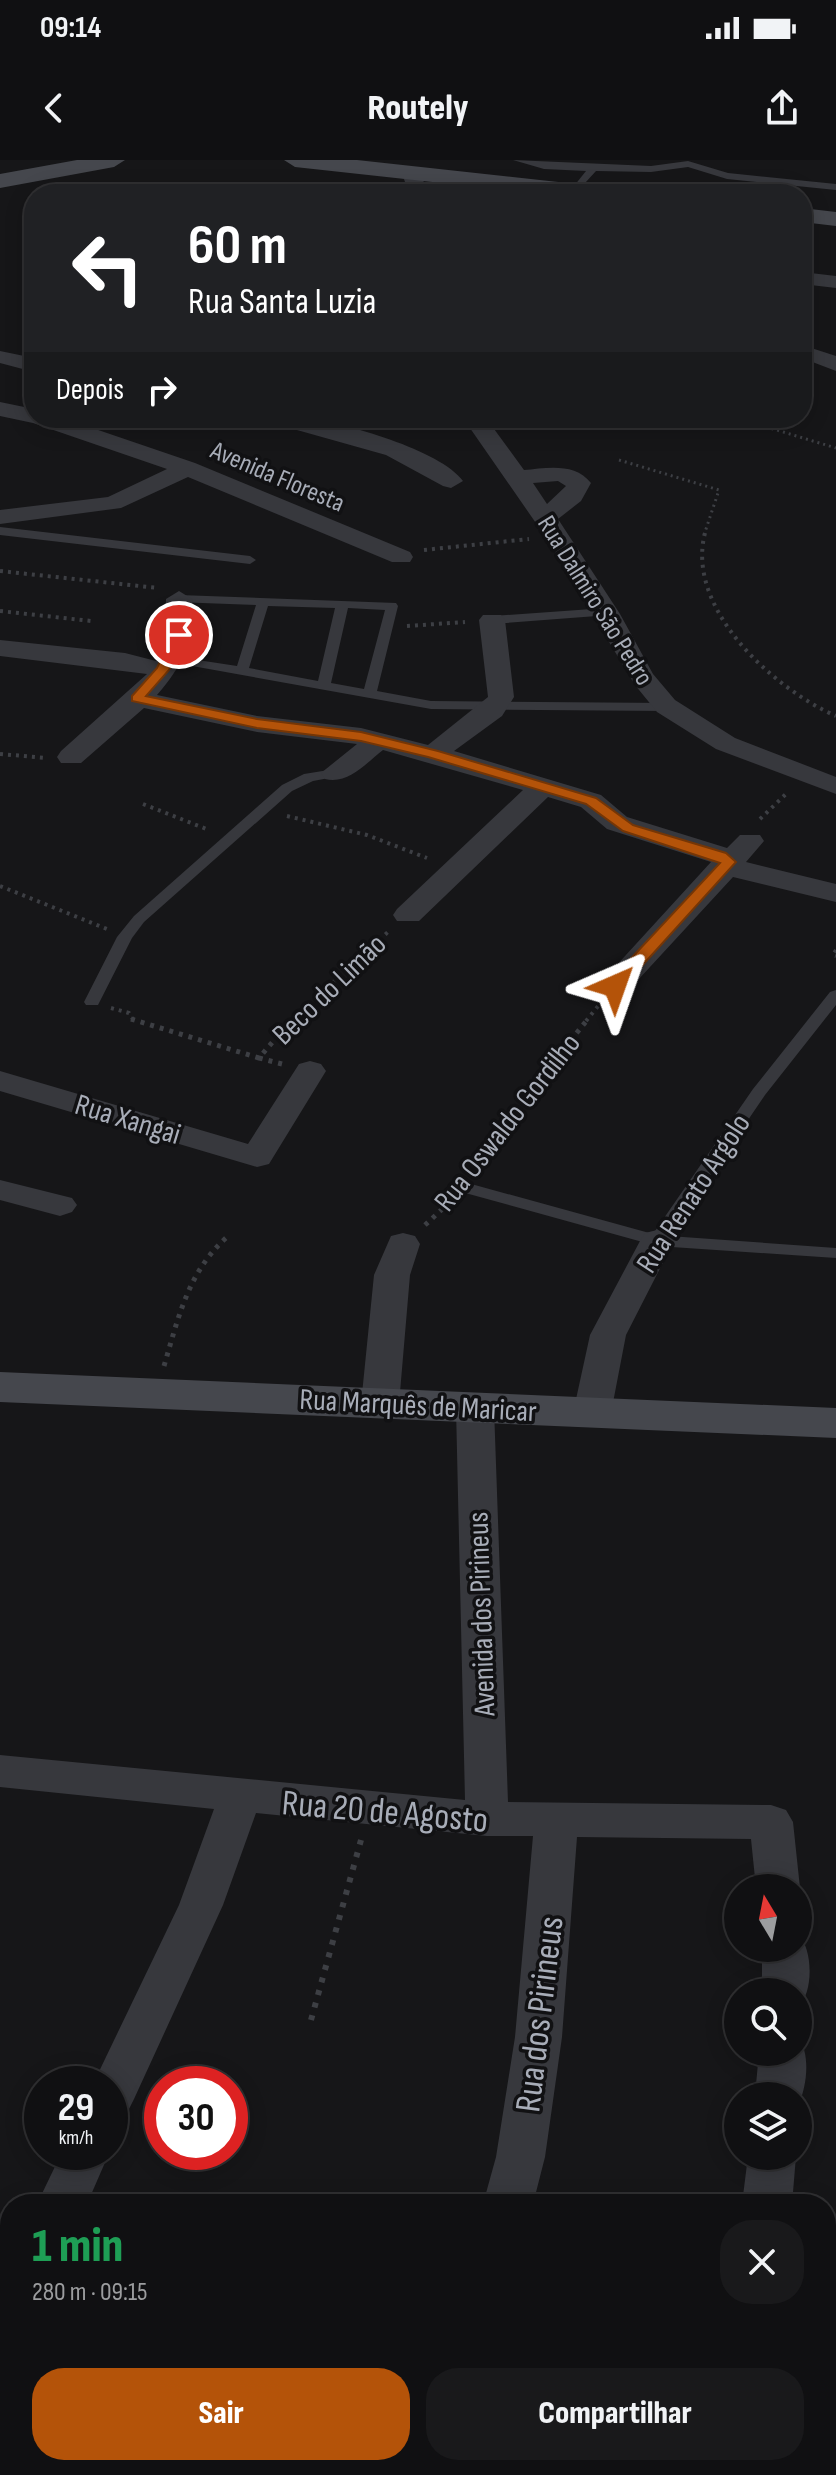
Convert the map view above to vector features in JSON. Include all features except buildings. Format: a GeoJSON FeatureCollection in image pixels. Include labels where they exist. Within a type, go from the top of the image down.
{"type":"FeatureCollection","features":[{"type":"Feature","properties":{"kind":"main road"},"geometry":{"type":"LineString","coordinates":[[0,181],[70,163],[114,160]]}},
{"type":"Feature","properties":{"kind":"main road"},"geometry":{"type":"LineString","coordinates":[[295,160],[415,184]]}},
{"type":"Feature","properties":{"kind":"main road"},"geometry":{"type":"LineString","coordinates":[[812,216],[836,219]]}},
{"type":"Feature","properties":{"kind":"main road","name":"Rua Marquês de Maricar"},"geometry":{"type":"LineString","coordinates":[[0,1387],[836,1423]]}},
{"type":"Feature","properties":{"kind":"street"},"geometry":{"type":"LineString","coordinates":[[812,279],[836,282]]}},
{"type":"Feature","properties":{"kind":"street"},"geometry":{"type":"LineString","coordinates":[[812,350],[836,347]]}},
{"type":"Feature","properties":{"kind":"street"},"geometry":{"type":"LineString","coordinates":[[812,355],[836,364]]}},
{"type":"Feature","properties":{"kind":"street"},"geometry":{"type":"LineString","coordinates":[[0,357],[24,363]]}},
{"type":"Feature","properties":{"kind":"street"},"geometry":{"type":"LineString","coordinates":[[0,409],[24,414]]}},
{"type":"Feature","properties":{"kind":"street","name":"Avenida Floresta"},"geometry":{"type":"LineString","coordinates":[[70,428],[187,468],[401,557]]}},
{"type":"Feature","properties":{"kind":"street"},"geometry":{"type":"LineString","coordinates":[[318,428],[355,438],[423,464],[451,481]]}},
{"type":"Feature","properties":{"kind":"street","name":"Rua Dalmiro São Pedro"},"geometry":{"type":"LineString","coordinates":[[481,428],[518,477],[606,612],[649,688],[667,707],[710,734],[836,786]]}},
{"type":"Feature","properties":{"kind":"street"},"geometry":{"type":"LineString","coordinates":[[0,517],[113,503],[187,468]]}},
{"type":"Feature","properties":{"kind":"street"},"geometry":{"type":"LineString","coordinates":[[518,477],[562,474],[579,483],[549,527]]}},
{"type":"Feature","properties":{"kind":"street"},"geometry":{"type":"LineString","coordinates":[[71,757],[137,699],[166,664],[179,635],[179,599]]}},
{"type":"Feature","properties":{"kind":"street"},"geometry":{"type":"LineString","coordinates":[[433,754],[497,705],[501,697],[492,620]]}},
{"type":"Feature","properties":{"kind":"street"},"geometry":{"type":"LineString","coordinates":[[0,648],[166,664]]}},
{"type":"Feature","properties":{"kind":"street"},"geometry":{"type":"LineString","coordinates":[[137,699],[257,724],[379,740],[433,754],[591,801],[628,828],[721,856],[736,869],[836,893]]}},
{"type":"Feature","properties":{"kind":"street"},"geometry":{"type":"LineString","coordinates":[[335,773],[379,740]]}},
{"type":"Feature","properties":{"kind":"street"},"geometry":{"type":"LineString","coordinates":[[408,915],[543,786]]}},
{"type":"Feature","properties":{"kind":"street"},"geometry":{"type":"LineString","coordinates":[[615,986],[750,841]]}},
{"type":"Feature","properties":{"kind":"street","name":"Beco do Limão"},"geometry":{"type":"LineString","coordinates":[[257,1157],[310,1071]]}},
{"type":"Feature","properties":{"kind":"street","name":"Rua Xangai"},"geometry":{"type":"LineString","coordinates":[[0,1081],[257,1157]]}},
{"type":"Feature","properties":{"kind":"street"},"geometry":{"type":"LineString","coordinates":[[0,1190],[60,1205]]}},
{"type":"Feature","properties":{"kind":"street","name":"Rua Renato Argolo"},"geometry":{"type":"LineString","coordinates":[[592,1413],[608,1335],[657,1241]]}},
{"type":"Feature","properties":{"kind":"street"},"geometry":{"type":"LineString","coordinates":[[380,1404],[392,1275],[403,1244]]}},
{"type":"Feature","properties":{"kind":"street","name":"Avenida dos Pirineus"},"geometry":{"type":"LineString","coordinates":[[475,1408],[487,1819]]}},
{"type":"Feature","properties":{"kind":"street","name":"Rua 20 de Agosto"},"geometry":{"type":"LineString","coordinates":[[0,1771],[369,1810],[487,1819],[771,1822],[777,1874]]}},
{"type":"Feature","properties":{"kind":"street"},"geometry":{"type":"LineString","coordinates":[[125,2066],[201,1905],[240,1797]]}},
{"type":"Feature","properties":{"kind":"street","name":"Rua dos Pirineus"},"geometry":{"type":"LineString","coordinates":[[511,2194],[533,2081],[548,1949],[556,1822]]}},
{"type":"Feature","properties":{"kind":"street"},"geometry":{"type":"LineString","coordinates":[[67,2194],[78,2170]]}},
{"type":"Feature","properties":{"kind":"street"},"geometry":{"type":"LineString","coordinates":[[768,2194],[771,2170]]}},
{"type":"Feature","properties":{"kind":"lane"},"geometry":{"type":"LineString","coordinates":[[518,160],[593,168],[651,169],[681,162],[727,176],[806,184]]}},
{"type":"Feature","properties":{"kind":"lane"},"geometry":{"type":"LineString","coordinates":[[580,184],[593,168]]}},
{"type":"Feature","properties":{"kind":"lane"},"geometry":{"type":"LineString","coordinates":[[812,185],[836,187]]}},
{"type":"Feature","properties":{"kind":"lane"},"geometry":{"type":"LineString","coordinates":[[0,531],[250,560]]}},
{"type":"Feature","properties":{"kind":"lane"},"geometry":{"type":"LineString","coordinates":[[179,599],[392,606],[369,695]]}},
{"type":"Feature","properties":{"kind":"lane"},"geometry":{"type":"LineString","coordinates":[[242,671],[263,602]]}},
{"type":"Feature","properties":{"kind":"lane"},"geometry":{"type":"LineString","coordinates":[[323,687],[342,605]]}},
{"type":"Feature","properties":{"kind":"lane"},"geometry":{"type":"LineString","coordinates":[[492,620],[606,612]]}},
{"type":"Feature","properties":{"kind":"lane"},"geometry":{"type":"LineString","coordinates":[[166,664],[242,671],[431,705],[667,707]]}},
{"type":"Feature","properties":{"kind":"lane"},"geometry":{"type":"LineString","coordinates":[[92,1002],[125,937],[139,919],[297,781],[335,773]]}},
{"type":"Feature","properties":{"kind":"lane","name":"Rua Renato Argolo"},"geometry":{"type":"LineString","coordinates":[[657,1241],[759,1092],[836,995]]}},
{"type":"Feature","properties":{"kind":"lane"},"geometry":{"type":"LineString","coordinates":[[464,1187],[657,1241],[836,1253]]}},
{"type":"Feature","properties":{"kind":"path"},"geometry":{"type":"LineString","coordinates":[[764,428],[836,448]]}},
{"type":"Feature","properties":{"kind":"path"},"geometry":{"type":"LineString","coordinates":[[619,460],[719,490],[702,544],[706,580],[714,599],[750,656],[768,674],[795,694],[836,716]]}},
{"type":"Feature","properties":{"kind":"path"},"geometry":{"type":"LineString","coordinates":[[401,557],[549,527]]}},
{"type":"Feature","properties":{"kind":"path"},"geometry":{"type":"LineString","coordinates":[[0,571],[175,590],[179,599]]}},
{"type":"Feature","properties":{"kind":"path"},"geometry":{"type":"LineString","coordinates":[[0,611],[91,621]]}},
{"type":"Feature","properties":{"kind":"path"},"geometry":{"type":"LineString","coordinates":[[386,628],[492,620]]}},
{"type":"Feature","properties":{"kind":"path"},"geometry":{"type":"LineString","coordinates":[[0,754],[71,757]]}},
{"type":"Feature","properties":{"kind":"path"},"geometry":{"type":"LineString","coordinates":[[750,841],[741,838],[805,775]]}},
{"type":"Feature","properties":{"kind":"path"},"geometry":{"type":"LineString","coordinates":[[143,804],[232,840]]}},
{"type":"Feature","properties":{"kind":"path"},"geometry":{"type":"LineString","coordinates":[[263,810],[367,835],[456,869]]}},
{"type":"Feature","properties":{"kind":"path"},"geometry":{"type":"LineString","coordinates":[[0,886],[125,937]]}},
{"type":"Feature","properties":{"kind":"path","name":"Beco do Limão"},"geometry":{"type":"LineString","coordinates":[[310,1071],[259,1058],[299,1011],[408,915]]}},
{"type":"Feature","properties":{"kind":"path","name":"Rua Oswaldo Gordilho"},"geometry":{"type":"LineString","coordinates":[[403,1244],[464,1187],[509,1113],[615,986]]}},
{"type":"Feature","properties":{"kind":"path"},"geometry":{"type":"LineString","coordinates":[[92,1002],[129,1013],[132,1020],[259,1058]]}},
{"type":"Feature","properties":{"kind":"path"},"geometry":{"type":"LineString","coordinates":[[155,1394],[197,1268],[208,1251],[226,1238]]}},
{"type":"Feature","properties":{"kind":"path"},"geometry":{"type":"LineString","coordinates":[[311,2020],[369,1810]]}},
{"type":"Feature","properties":{"kind":"route"},"geometry":{"type":"LineString","coordinates":[[179,635],[163,670],[137,699],[257,724],[361,736],[433,754],[591,801],[600,805],[617,823],[628,828],[721,856],[728,862],[615,986]]}}]}
